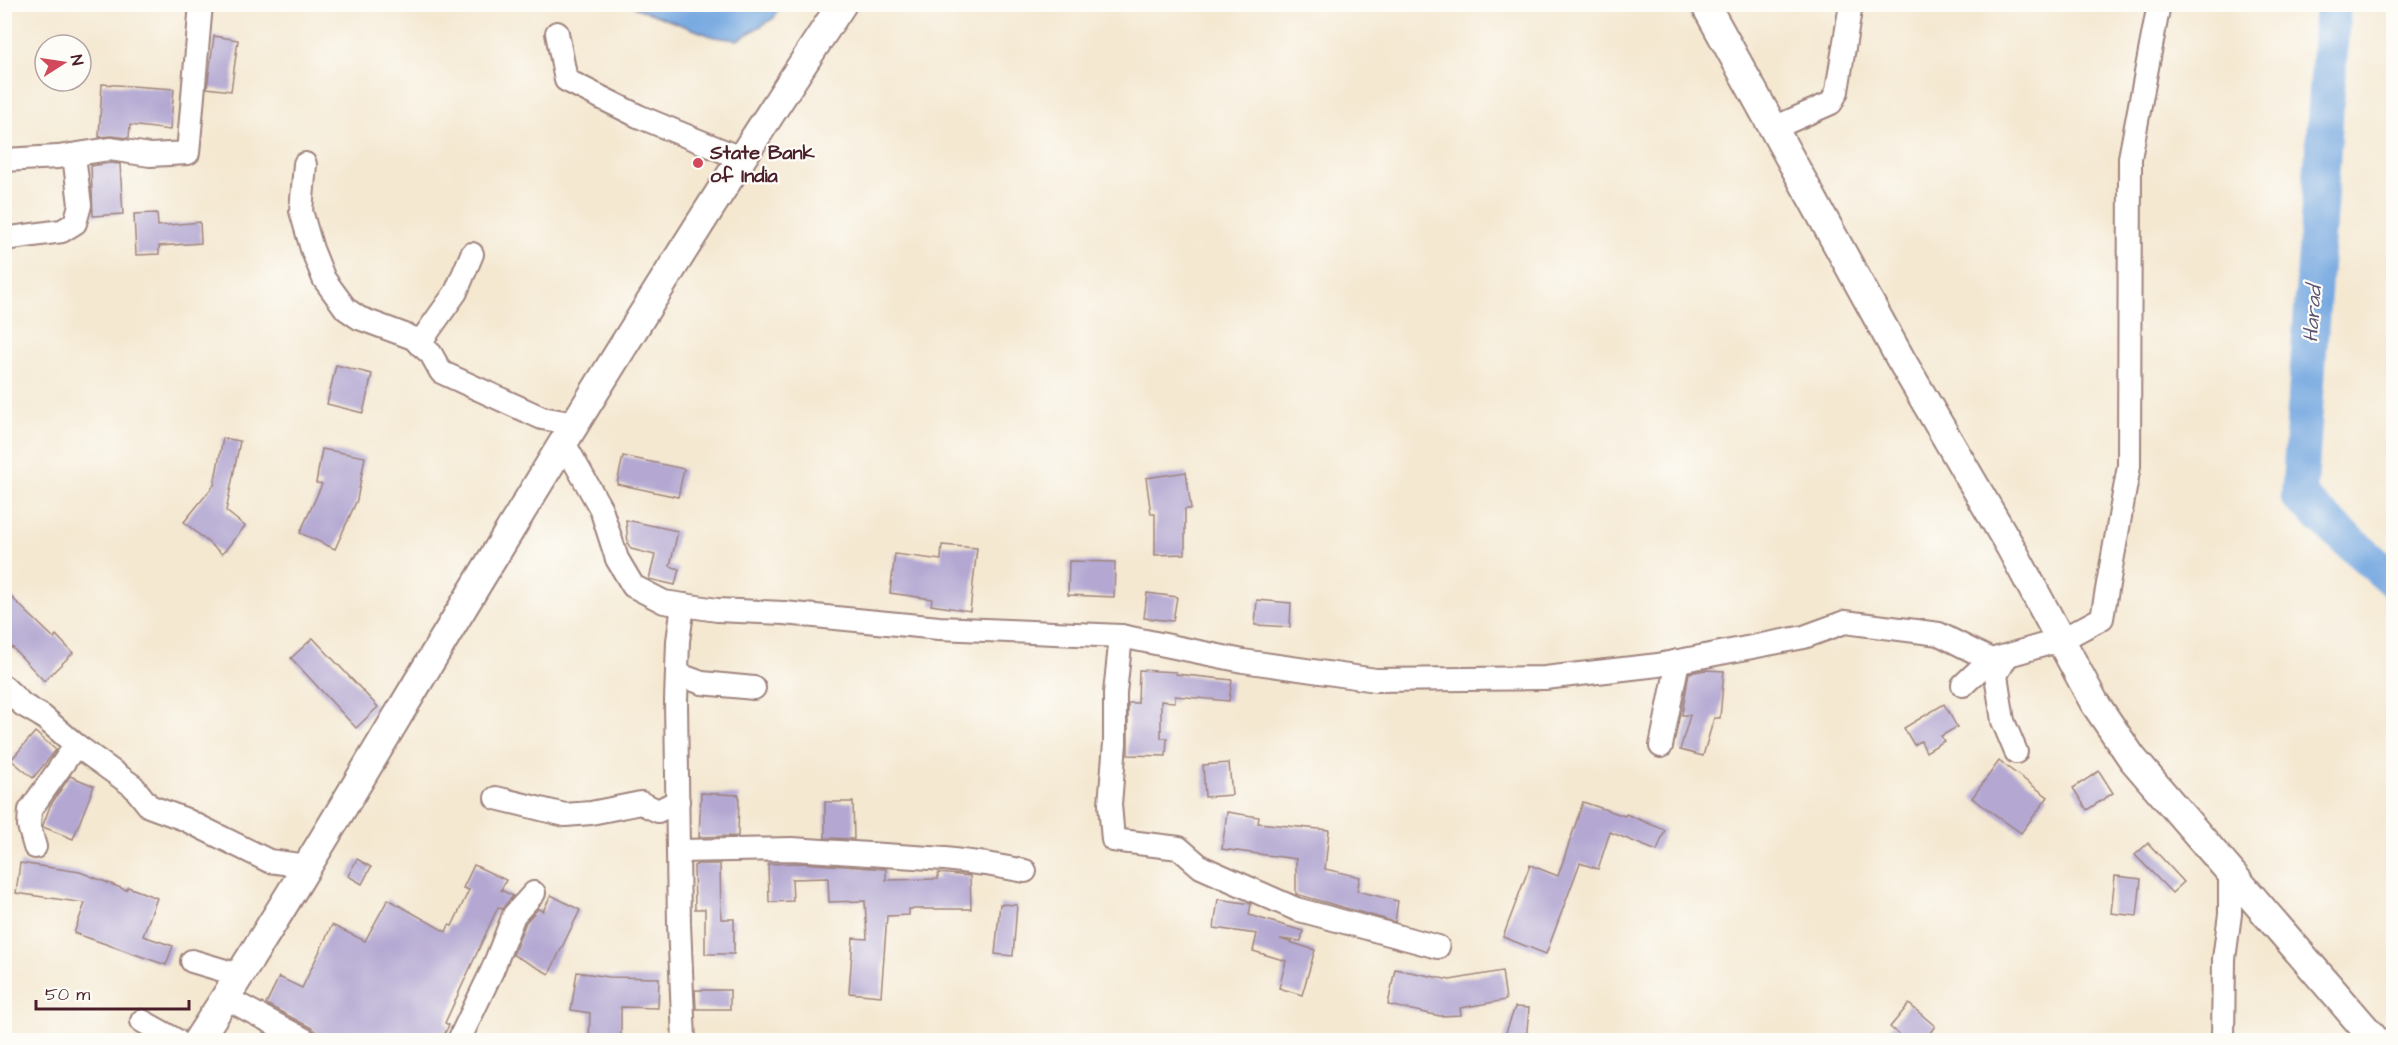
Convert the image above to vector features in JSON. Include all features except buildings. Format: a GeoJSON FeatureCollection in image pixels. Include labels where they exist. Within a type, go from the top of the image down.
{"type":"FeatureCollection","features":[{"type":"Feature","properties":{"kind":"street"},"geometry":{"type":"LineString","coordinates":[[4,160],[74,155],[110,148],[150,155],[188,153],[201,4]]}},
{"type":"Feature","properties":{"kind":"street"},"geometry":{"type":"LineString","coordinates":[[198,1041],[740,158],[842,4]]}},
{"type":"Feature","properties":{"kind":"street"},"geometry":{"type":"LineString","coordinates":[[1705,4],[1900,358],[2011,548],[2094,702],[2132,758],[2375,1041]]}},
{"type":"Feature","properties":{"kind":"street"},"geometry":{"type":"LineString","coordinates":[[1774,128],[1831,104],[1837,91],[1851,4]]}},
{"type":"Feature","properties":{"kind":"street"},"geometry":{"type":"LineString","coordinates":[[305,164],[301,211],[324,279],[346,309],[359,318],[413,338],[430,354],[441,372],[542,418],[569,434],[601,509],[617,559],[633,586],[664,602],[717,610],[784,613],[939,628],[1121,636],[1243,661],[1376,680],[1545,678],[1678,661],[1804,637],[1845,622],[1939,634],[1991,660],[2061,640],[2103,618],[2129,466],[2130,158],[2159,4]]}},
{"type":"Feature","properties":{"kind":"street"},"geometry":{"type":"LineString","coordinates":[[557,33],[566,80],[638,116],[740,158]]}},
{"type":"Feature","properties":{"kind":"street"},"geometry":{"type":"LineString","coordinates":[[4,239],[62,231],[75,223],[80,205],[74,155]]}},
{"type":"Feature","properties":{"kind":"street"},"geometry":{"type":"LineString","coordinates":[[419,344],[456,292],[472,254]]}},
{"type":"Feature","properties":{"kind":"street"},"geometry":{"type":"LineString","coordinates":[[683,605],[676,674],[684,1041]]}},
{"type":"Feature","properties":{"kind":"street"},"geometry":{"type":"LineString","coordinates":[[1121,636],[1115,693],[1115,743],[1110,804],[1113,840],[1179,848],[1201,867],[1296,909],[1438,947]]}},
{"type":"Feature","properties":{"kind":"street"},"geometry":{"type":"LineString","coordinates":[[1963,685],[1982,667],[2007,656]]}},
{"type":"Feature","properties":{"kind":"street"},"geometry":{"type":"LineString","coordinates":[[2007,656],[1996,675],[2003,721],[2016,752]]}},
{"type":"Feature","properties":{"kind":"street"},"geometry":{"type":"LineString","coordinates":[[1661,746],[1678,661]]}},
{"type":"Feature","properties":{"kind":"street"},"geometry":{"type":"LineString","coordinates":[[676,674],[702,683],[754,688]]}},
{"type":"Feature","properties":{"kind":"street"},"geometry":{"type":"LineString","coordinates":[[4,687],[23,705],[42,716],[76,746],[133,786],[149,806],[184,819],[269,861],[307,866]]}},
{"type":"Feature","properties":{"kind":"street"},"geometry":{"type":"LineString","coordinates":[[34,847],[29,826],[30,810],[76,746]]}},
{"type":"Feature","properties":{"kind":"street"},"geometry":{"type":"LineString","coordinates":[[496,798],[565,815],[591,813],[641,803],[658,811],[678,801]]}},
{"type":"Feature","properties":{"kind":"street"},"geometry":{"type":"LineString","coordinates":[[679,851],[792,849],[945,859],[1024,871]]}},
{"type":"Feature","properties":{"kind":"street"},"geometry":{"type":"LineString","coordinates":[[2223,1041],[2224,959],[2230,914],[2230,870]]}},
{"type":"Feature","properties":{"kind":"street"},"geometry":{"type":"LineString","coordinates":[[459,1041],[492,971],[514,915],[534,893]]}},
{"type":"Feature","properties":{"kind":"street"},"geometry":{"type":"LineString","coordinates":[[192,961],[232,986],[305,1041]]}},
{"type":"Feature","properties":{"kind":"street"},"geometry":{"type":"LineString","coordinates":[[142,1021],[176,1041]]}},
{"type":"Feature","properties":{"kind":"water"},"geometry":{"type":"Polygon","coordinates":[[[633,5],[780,5],[774,18],[738,40],[714,37],[633,5]]]}},
{"type":"Feature","properties":{"kind":"waterway","name":"Harad"},"geometry":{"type":"LineString","coordinates":[[2333,4],[2299,497],[2394,581]]}},
{"type":"Feature","properties":{"kind":"place","name":"State Bank of India"},"geometry":{"type":"Point","coordinates":[698,163]}}]}
